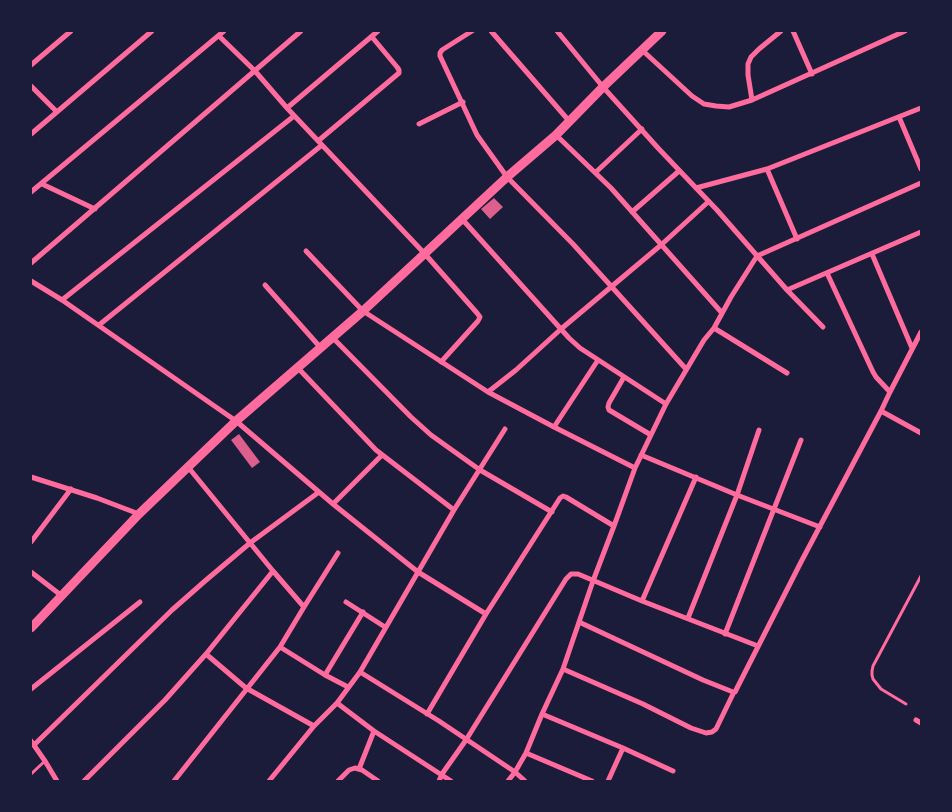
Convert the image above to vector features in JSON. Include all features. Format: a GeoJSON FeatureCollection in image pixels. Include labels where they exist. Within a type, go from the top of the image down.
{"type":"FeatureCollection","features":[{"type":"Feature","properties":{"kind":"main road"},"geometry":{"type":"LineString","coordinates":[[31,628],[139,514],[236,421],[363,311],[507,177],[556,135],[662,31]]}},
{"type":"Feature","properties":{"kind":"street"},"geometry":{"type":"LineString","coordinates":[[31,65],[71,31]]}},
{"type":"Feature","properties":{"kind":"street"},"geometry":{"type":"LineString","coordinates":[[31,134],[152,31]]}},
{"type":"Feature","properties":{"kind":"street"},"geometry":{"type":"LineString","coordinates":[[31,192],[224,31]]}},
{"type":"Feature","properties":{"kind":"street"},"geometry":{"type":"LineString","coordinates":[[31,263],[301,31]]}},
{"type":"Feature","properties":{"kind":"street"},"geometry":{"type":"LineString","coordinates":[[287,108],[378,31]]}},
{"type":"Feature","properties":{"kind":"street"},"geometry":{"type":"LineString","coordinates":[[472,31],[442,50],[440,56],[477,136],[507,177],[573,244],[686,369]]}},
{"type":"Feature","properties":{"kind":"street"},"geometry":{"type":"LineString","coordinates":[[491,31],[570,122]]}},
{"type":"Feature","properties":{"kind":"street"},"geometry":{"type":"LineString","coordinates":[[557,31],[604,87],[787,290],[823,327]]}},
{"type":"Feature","properties":{"kind":"street"},"geometry":{"type":"LineString","coordinates":[[752,100],[748,64],[758,49],[780,31]]}},
{"type":"Feature","properties":{"kind":"street"},"geometry":{"type":"LineString","coordinates":[[793,31],[812,74]]}},
{"type":"Feature","properties":{"kind":"street"},"geometry":{"type":"LineString","coordinates":[[642,50],[692,96],[704,104],[729,107],[752,100],[905,31]]}},
{"type":"Feature","properties":{"kind":"street"},"geometry":{"type":"LineString","coordinates":[[219,36],[424,254],[480,317],[440,362]]}},
{"type":"Feature","properties":{"kind":"street"},"geometry":{"type":"LineString","coordinates":[[99,325],[320,143],[399,73],[372,37]]}},
{"type":"Feature","properties":{"kind":"street"},"geometry":{"type":"LineString","coordinates":[[31,86],[57,112]]}},
{"type":"Feature","properties":{"kind":"street"},"geometry":{"type":"LineString","coordinates":[[420,124],[462,102]]}},
{"type":"Feature","properties":{"kind":"street"},"geometry":{"type":"LineString","coordinates":[[696,188],[767,169],[921,108]]}},
{"type":"Feature","properties":{"kind":"street"},"geometry":{"type":"LineString","coordinates":[[62,300],[294,116]]}},
{"type":"Feature","properties":{"kind":"street"},"geometry":{"type":"LineString","coordinates":[[898,117],[921,169]]}},
{"type":"Feature","properties":{"kind":"street"},"geometry":{"type":"LineString","coordinates":[[596,172],[642,129]]}},
{"type":"Feature","properties":{"kind":"street"},"geometry":{"type":"LineString","coordinates":[[556,135],[596,172],[722,313]]}},
{"type":"Feature","properties":{"kind":"street"},"geometry":{"type":"LineString","coordinates":[[767,169],[797,239]]}},
{"type":"Feature","properties":{"kind":"street"},"geometry":{"type":"LineString","coordinates":[[632,212],[680,171]]}},
{"type":"Feature","properties":{"kind":"street"},"geometry":{"type":"LineString","coordinates":[[508,781],[526,753],[563,670],[593,581],[641,455],[686,369],[714,328],[757,256],[921,183]]}},
{"type":"Feature","properties":{"kind":"street"},"geometry":{"type":"LineString","coordinates":[[42,184],[95,209]]}},
{"type":"Feature","properties":{"kind":"street"},"geometry":{"type":"LineString","coordinates":[[488,392],[661,245],[708,202]]}},
{"type":"Feature","properties":{"kind":"street"},"geometry":{"type":"LineString","coordinates":[[462,219],[580,348],[666,404]]}},
{"type":"Feature","properties":{"kind":"street"},"geometry":{"type":"LineString","coordinates":[[787,290],[921,232]]}},
{"type":"Feature","properties":{"kind":"street"},"geometry":{"type":"LineString","coordinates":[[306,251],[363,311],[440,362],[488,392],[635,468]]}},
{"type":"Feature","properties":{"kind":"street"},"geometry":{"type":"LineString","coordinates":[[872,254],[912,348]]}},
{"type":"Feature","properties":{"kind":"street"},"geometry":{"type":"LineString","coordinates":[[827,273],[876,378],[890,392]]}},
{"type":"Feature","properties":{"kind":"street"},"geometry":{"type":"LineString","coordinates":[[31,281],[99,325],[236,421],[333,504],[418,572],[486,614]]}},
{"type":"Feature","properties":{"kind":"street"},"geometry":{"type":"LineString","coordinates":[[265,285],[320,347]]}},
{"type":"Feature","properties":{"kind":"street"},"geometry":{"type":"LineString","coordinates":[[714,328],[787,373]]}},
{"type":"Feature","properties":{"kind":"street"},"geometry":{"type":"LineString","coordinates":[[563,670],[643,704],[691,728],[706,733],[716,729],[921,332]]}},
{"type":"Feature","properties":{"kind":"street"},"geometry":{"type":"LineString","coordinates":[[332,337],[411,418],[431,435],[480,470],[552,512]]}},
{"type":"Feature","properties":{"kind":"street"},"geometry":{"type":"LineString","coordinates":[[554,427],[598,360]]}},
{"type":"Feature","properties":{"kind":"street"},"geometry":{"type":"LineString","coordinates":[[297,367],[358,433],[382,455],[454,510]]}},
{"type":"Feature","properties":{"kind":"street"},"geometry":{"type":"LineString","coordinates":[[624,377],[609,403],[609,410],[651,435]]}},
{"type":"Feature","properties":{"kind":"street"},"geometry":{"type":"LineString","coordinates":[[881,411],[921,433]]}},
{"type":"Feature","properties":{"kind":"street"},"geometry":{"type":"LineString","coordinates":[[269,781],[314,726],[337,703],[360,672],[454,510],[505,429]]}},
{"type":"Feature","properties":{"kind":"street"},"geometry":{"type":"LineString","coordinates":[[688,618],[737,495],[759,430]]}},
{"type":"Feature","properties":{"kind":"street"},"geometry":{"type":"LineString","coordinates":[[725,634],[801,440]]}},
{"type":"Feature","properties":{"kind":"street"},"geometry":{"type":"LineString","coordinates":[[333,504],[382,455]]}},
{"type":"Feature","properties":{"kind":"street"},"geometry":{"type":"LineString","coordinates":[[641,455],[820,527]]}},
{"type":"Feature","properties":{"kind":"street"},"geometry":{"type":"LineString","coordinates":[[188,467],[304,607]]}},
{"type":"Feature","properties":{"kind":"street"},"geometry":{"type":"LineString","coordinates":[[31,477],[71,489],[139,514]]}},
{"type":"Feature","properties":{"kind":"street"},"geometry":{"type":"LineString","coordinates":[[642,601],[696,477]]}},
{"type":"Feature","properties":{"kind":"street"},"geometry":{"type":"LineString","coordinates":[[31,542],[71,489]]}},
{"type":"Feature","properties":{"kind":"street"},"geometry":{"type":"LineString","coordinates":[[57,781],[32,743],[205,581],[250,543],[319,492]]}},
{"type":"Feature","properties":{"kind":"street"},"geometry":{"type":"LineString","coordinates":[[427,714],[486,614],[560,498],[566,497],[614,526]]}},
{"type":"Feature","properties":{"kind":"street"},"geometry":{"type":"LineString","coordinates":[[174,781],[280,647],[338,553]]}},
{"type":"Feature","properties":{"kind":"street"},"geometry":{"type":"LineString","coordinates":[[84,781],[165,700],[206,654],[273,571]]}},
{"type":"Feature","properties":{"kind":"street"},"geometry":{"type":"LineString","coordinates":[[31,572],[62,596]]}},
{"type":"Feature","properties":{"kind":"street"},"geometry":{"type":"LineString","coordinates":[[439,781],[568,576],[574,573],[758,646]]}},
{"type":"Feature","properties":{"kind":"street"},"geometry":{"type":"LineString","coordinates":[[31,689],[140,602]]}},
{"type":"Feature","properties":{"kind":"street"},"geometry":{"type":"LineString","coordinates":[[346,602],[386,627]]}},
{"type":"Feature","properties":{"kind":"street"},"geometry":{"type":"LineString","coordinates":[[325,675],[363,612]]}},
{"type":"Feature","properties":{"kind":"street"},"geometry":{"type":"LineString","coordinates":[[579,622],[703,680],[734,692]]}},
{"type":"Feature","properties":{"kind":"street"},"geometry":{"type":"LineString","coordinates":[[280,647],[348,687]]}},
{"type":"Feature","properties":{"kind":"street"},"geometry":{"type":"LineString","coordinates":[[206,654],[246,688],[314,726]]}},
{"type":"Feature","properties":{"kind":"street"},"geometry":{"type":"LineString","coordinates":[[360,672],[515,772],[525,781]]}},
{"type":"Feature","properties":{"kind":"street"},"geometry":{"type":"LineString","coordinates":[[337,703],[374,731],[451,781]]}},
{"type":"Feature","properties":{"kind":"street"},"geometry":{"type":"LineString","coordinates":[[542,714],[673,771]]}},
{"type":"Feature","properties":{"kind":"street"},"geometry":{"type":"LineString","coordinates":[[359,769],[374,731]]}},
{"type":"Feature","properties":{"kind":"street"},"geometry":{"type":"LineString","coordinates":[[608,781],[623,748]]}},
{"type":"Feature","properties":{"kind":"street"},"geometry":{"type":"LineString","coordinates":[[526,753],[592,781]]}},
{"type":"Feature","properties":{"kind":"street"},"geometry":{"type":"LineString","coordinates":[[338,781],[349,770],[359,769],[378,781]]}},
{"type":"Feature","properties":{"kind":"lane"},"geometry":{"type":"LineString","coordinates":[[906,704],[881,689],[874,680],[872,670],[921,576]]}},
{"type":"Feature","properties":{"kind":"lane"},"geometry":{"type":"LineString","coordinates":[[31,774],[45,761]]}},
{"type":"Feature","properties":{"kind":"building"},"geometry":{"type":"Polygon","coordinates":[[[494,198],[503,207],[490,219],[481,209],[494,198]]]}},
{"type":"Feature","properties":{"kind":"building"},"geometry":{"type":"Polygon","coordinates":[[[239,434],[260,462],[252,468],[231,440],[239,434]]]}}]}
